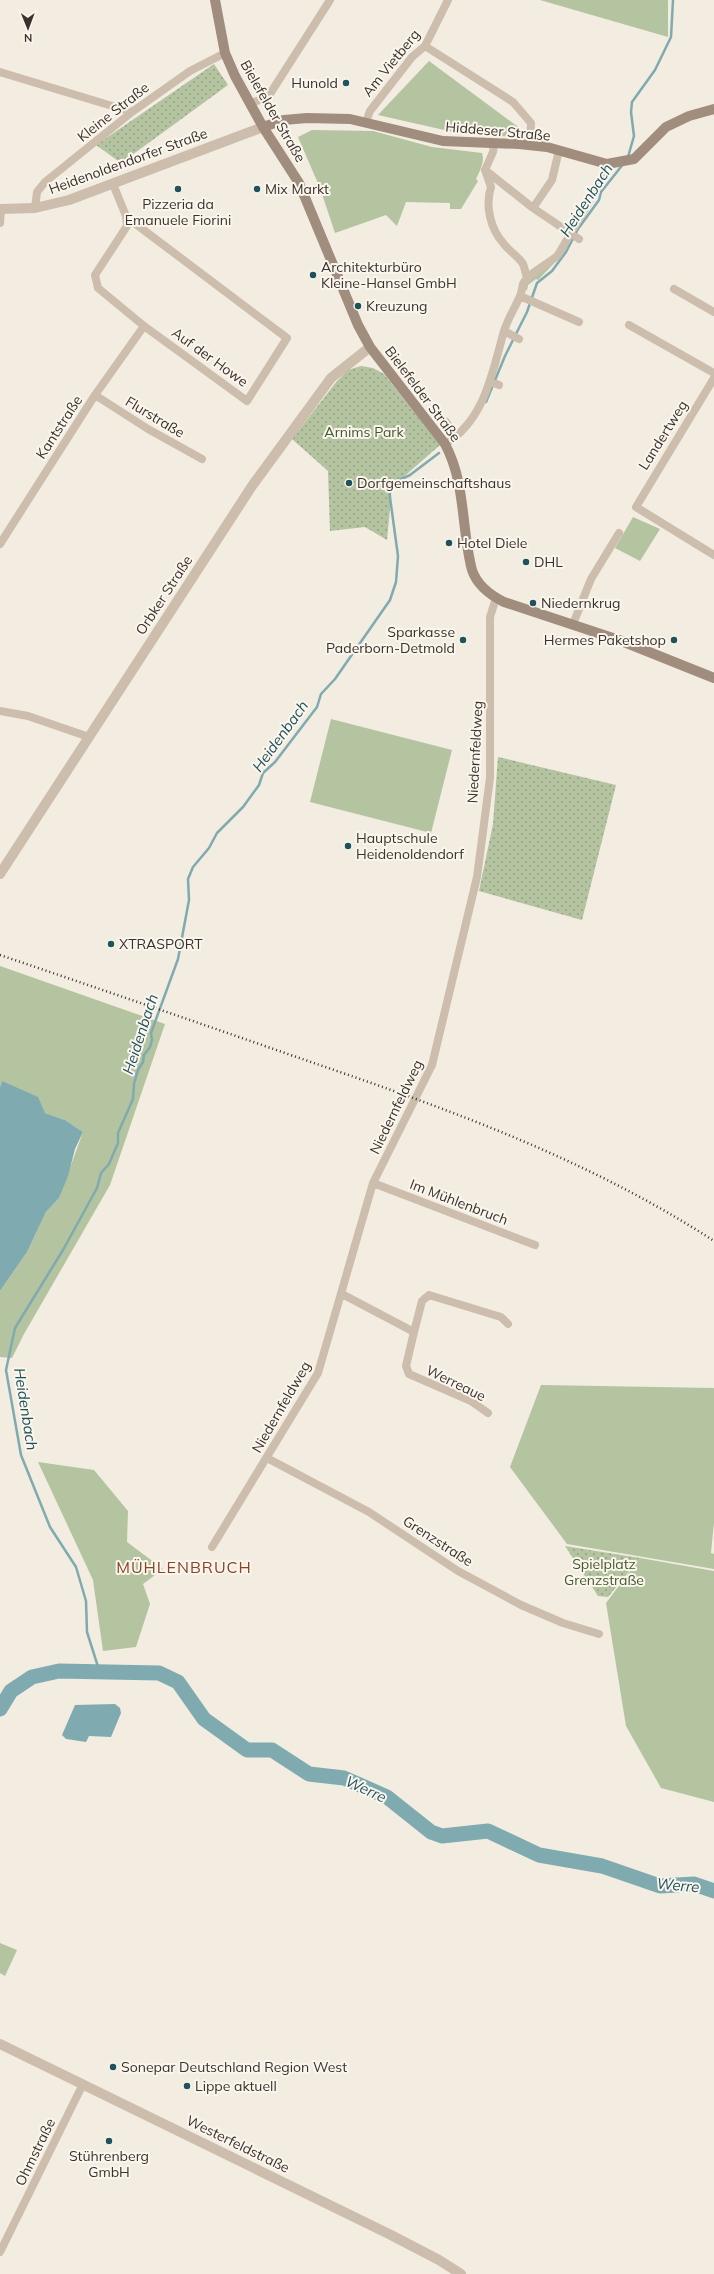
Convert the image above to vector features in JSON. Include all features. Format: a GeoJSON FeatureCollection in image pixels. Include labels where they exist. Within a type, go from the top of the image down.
{"type":"FeatureCollection","features":[{"type":"Feature","properties":{"kind":"main road","name":"Bielefelder Straße"},"geometry":{"type":"LineString","coordinates":[[215,0],[225,53],[235,76],[263,127],[301,187],[358,325],[370,346],[445,444],[453,459],[460,487],[472,570],[485,591],[496,598],[573,624],[714,678]]}},
{"type":"Feature","properties":{"kind":"main road","name":"Hiddeser Straße"},"geometry":{"type":"LineString","coordinates":[[263,127],[284,120],[307,118],[350,119],[443,141],[530,145],[560,150],[607,164],[626,161],[666,127],[689,116],[714,109]]}},
{"type":"Feature","properties":{"kind":"street"},"geometry":{"type":"LineString","coordinates":[[251,104],[268,97],[330,0]]}},
{"type":"Feature","properties":{"kind":"street","name":"Am Vietberg"},"geometry":{"type":"LineString","coordinates":[[366,122],[370,111],[412,57],[425,46],[448,0]]}},
{"type":"Feature","properties":{"kind":"street"},"geometry":{"type":"LineString","coordinates":[[425,46],[513,102],[531,123],[530,145]]}},
{"type":"Feature","properties":{"kind":"street","name":"Kleine Straße"},"geometry":{"type":"LineString","coordinates":[[35,208],[37,192],[45,182],[132,112],[190,71],[225,53]]}},
{"type":"Feature","properties":{"kind":"street"},"geometry":{"type":"LineString","coordinates":[[0,72],[132,112]]}},
{"type":"Feature","properties":{"kind":"street","name":"Heidenoldendorfer Straße"},"geometry":{"type":"LineString","coordinates":[[1,209],[35,208],[69,200],[263,127]]}},
{"type":"Feature","properties":{"kind":"street"},"geometry":{"type":"LineString","coordinates":[[494,144],[494,152],[485,170],[492,187],[487,200],[494,230],[503,243],[522,263],[527,279]]}},
{"type":"Feature","properties":{"kind":"street"},"geometry":{"type":"LineString","coordinates":[[534,208],[552,180],[560,150]]}},
{"type":"Feature","properties":{"kind":"street"},"geometry":{"type":"LineString","coordinates":[[527,299],[523,283],[549,264],[558,254],[604,176],[607,164]]}},
{"type":"Feature","properties":{"kind":"street"},"geometry":{"type":"LineString","coordinates":[[485,170],[534,208],[579,239]]}},
{"type":"Feature","properties":{"kind":"street"},"geometry":{"type":"LineString","coordinates":[[113,184],[127,221]]}},
{"type":"Feature","properties":{"kind":"street"},"geometry":{"type":"LineString","coordinates":[[0,223],[1,209]]}},
{"type":"Feature","properties":{"kind":"street","name":"Auf der Howe"},"geometry":{"type":"LineString","coordinates":[[127,221],[133,222],[286,338],[247,401],[102,294],[96,282],[95,276],[124,232],[127,221]]}},
{"type":"Feature","properties":{"kind":"street"},"geometry":{"type":"LineString","coordinates":[[674,288],[714,312]]}},
{"type":"Feature","properties":{"kind":"street"},"geometry":{"type":"LineString","coordinates":[[527,299],[579,322]]}},
{"type":"Feature","properties":{"kind":"street"},"geometry":{"type":"LineString","coordinates":[[445,444],[467,427],[495,384],[504,331],[510,314],[527,299]]}},
{"type":"Feature","properties":{"kind":"street"},"geometry":{"type":"LineString","coordinates":[[629,325],[714,373]]}},
{"type":"Feature","properties":{"kind":"street","name":"Kantstraße"},"geometry":{"type":"LineString","coordinates":[[0,544],[95,395],[144,326]]}},
{"type":"Feature","properties":{"kind":"street"},"geometry":{"type":"LineString","coordinates":[[504,331],[517,338]]}},
{"type":"Feature","properties":{"kind":"street","name":"Orbker Straße"},"geometry":{"type":"LineString","coordinates":[[0,874],[252,486],[332,378],[370,346]]}},
{"type":"Feature","properties":{"kind":"street","name":"Landertweg"},"geometry":{"type":"LineString","coordinates":[[714,378],[636,507],[714,555]]}},
{"type":"Feature","properties":{"kind":"street","name":"Flurstraße"},"geometry":{"type":"LineString","coordinates":[[95,395],[148,429],[202,459]]}},
{"type":"Feature","properties":{"kind":"street"},"geometry":{"type":"LineString","coordinates":[[573,624],[591,579],[619,533]]}},
{"type":"Feature","properties":{"kind":"street","name":"Niedernfeldweg"},"geometry":{"type":"LineString","coordinates":[[212,1547],[318,1373],[342,1294],[372,1183],[432,1065],[476,882],[490,778],[490,617],[496,598]]}},
{"type":"Feature","properties":{"kind":"street"},"geometry":{"type":"LineString","coordinates":[[0,711],[28,716],[89,737]]}},
{"type":"Feature","properties":{"kind":"street","name":"Im Mühlenbruch"},"geometry":{"type":"LineString","coordinates":[[372,1183],[535,1245]]}},
{"type":"Feature","properties":{"kind":"street"},"geometry":{"type":"LineString","coordinates":[[342,1294],[414,1332]]}},
{"type":"Feature","properties":{"kind":"street","name":"Werreaue"},"geometry":{"type":"LineString","coordinates":[[488,1413],[471,1401],[409,1374],[406,1366],[422,1301],[429,1295],[501,1317],[508,1324]]}},
{"type":"Feature","properties":{"kind":"street","name":"Grenzstraße"},"geometry":{"type":"LineString","coordinates":[[267,1458],[369,1512],[458,1571],[521,1605],[563,1623],[599,1634]]}},
{"type":"Feature","properties":{"kind":"street","name":"Westerfeldstraße"},"geometry":{"type":"LineString","coordinates":[[0,2044],[389,2234],[439,2260],[461,2274]]}},
{"type":"Feature","properties":{"kind":"street","name":"Ohmstraße"},"geometry":{"type":"LineString","coordinates":[[0,2252],[83,2084]]}},
{"type":"Feature","properties":{"kind":"green space"},"geometry":{"type":"Polygon","coordinates":[[[540,0],[668,0],[668,37],[540,0]]]}},
{"type":"Feature","properties":{"kind":"green space"},"geometry":{"type":"Polygon","coordinates":[[[429,61],[525,132],[520,137],[462,134],[378,115],[429,61]]]}},
{"type":"Feature","properties":{"kind":"green space"},"geometry":{"type":"Polygon","coordinates":[[[214,64],[228,85],[121,163],[96,145],[214,64]]]}},
{"type":"Feature","properties":{"kind":"green space"},"geometry":{"type":"Polygon","coordinates":[[[312,130],[373,131],[432,147],[482,153],[482,163],[476,179],[478,181],[461,209],[450,209],[450,203],[406,202],[397,226],[386,215],[335,233],[320,188],[298,137],[312,130]]]}},
{"type":"Feature","properties":{"kind":"green space"},"geometry":{"type":"Polygon","coordinates":[[[560,257],[538,280],[536,279],[528,285],[527,290],[524,291],[526,283],[560,257]]]}},
{"type":"Feature","properties":{"kind":"green space","name":"Arnims Park"},"geometry":{"type":"Polygon","coordinates":[[[361,366],[373,368],[384,374],[440,445],[392,487],[387,540],[365,527],[330,531],[328,471],[292,439],[337,381],[348,370],[361,366]]]}},
{"type":"Feature","properties":{"kind":"green space"},"geometry":{"type":"Polygon","coordinates":[[[430,409],[449,419],[456,431],[451,435],[430,409]]]}},
{"type":"Feature","properties":{"kind":"green space"},"geometry":{"type":"Polygon","coordinates":[[[633,517],[660,529],[640,561],[615,548],[633,517]]]}},
{"type":"Feature","properties":{"kind":"green space"},"geometry":{"type":"Polygon","coordinates":[[[331,719],[452,750],[431,833],[310,802],[331,719]]]}},
{"type":"Feature","properties":{"kind":"green space"},"geometry":{"type":"Polygon","coordinates":[[[498,757],[616,785],[582,920],[479,891],[493,824],[498,757]]]}},
{"type":"Feature","properties":{"kind":"green space"},"geometry":{"type":"Polygon","coordinates":[[[0,966],[165,1024],[110,1185],[24,1334],[12,1358],[0,1357],[0,1291],[27,1252],[46,1212],[59,1198],[83,1132],[65,1120],[45,1113],[2,1081],[0,1087],[0,966]]]}},
{"type":"Feature","properties":{"kind":"green space"},"geometry":{"type":"Polygon","coordinates":[[[541,1385],[714,1388],[714,1522],[711,1553],[714,1554],[714,1569],[567,1544],[510,1467],[541,1385]]]}},
{"type":"Feature","properties":{"kind":"green space"},"geometry":{"type":"Polygon","coordinates":[[[38,1462],[94,1470],[128,1511],[127,1542],[163,1569],[143,1584],[150,1604],[136,1647],[103,1651],[93,1580],[38,1462]]]}},
{"type":"Feature","properties":{"kind":"green space","name":"Spielplatz Grenzstraße"},"geometry":{"type":"Polygon","coordinates":[[[565,1546],[640,1558],[608,1597],[598,1596],[565,1546]]]}},
{"type":"Feature","properties":{"kind":"green space"},"geometry":{"type":"Polygon","coordinates":[[[640,1558],[714,1571],[714,1802],[661,1788],[626,1726],[606,1603],[640,1558]]]}},
{"type":"Feature","properties":{"kind":"green space"},"geometry":{"type":"Polygon","coordinates":[[[0,1943],[17,1950],[5,1976],[0,1973],[0,1943]]]}},
{"type":"Feature","properties":{"kind":"water"},"geometry":{"type":"Polygon","coordinates":[[[2,1081],[38,1097],[45,1113],[65,1120],[83,1132],[75,1149],[68,1176],[59,1198],[46,1212],[27,1252],[0,1291],[0,1087],[2,1081]]]}},
{"type":"Feature","properties":{"kind":"water"},"geometry":{"type":"Polygon","coordinates":[[[115,1704],[120,1708],[121,1713],[111,1737],[89,1736],[86,1742],[66,1739],[62,1735],[75,1705],[115,1704]]]}},
{"type":"Feature","properties":{"kind":"waterway","name":"Heidenbach"},"geometry":{"type":"LineString","coordinates":[[628,157],[634,136],[631,112],[632,102],[655,70],[671,37],[673,0]]}},
{"type":"Feature","properties":{"kind":"waterway","name":"Heidenbach"},"geometry":{"type":"LineString","coordinates":[[486,402],[505,356],[527,312],[537,283],[552,271],[566,252],[578,229],[599,200],[601,192],[624,163]]}},
{"type":"Feature","properties":{"kind":"waterway","name":"Heidenbach"},"geometry":{"type":"LineString","coordinates":[[100,1673],[87,1632],[86,1601],[76,1567],[50,1527],[21,1455],[6,1370],[15,1328],[63,1250],[97,1188],[101,1173],[109,1164],[118,1143],[118,1133],[133,1099],[134,1084],[138,1070],[143,1062],[144,1055],[150,1047],[152,1040],[151,1033],[178,959],[189,900],[188,879],[193,867],[209,848],[217,833],[243,807],[259,785],[263,773],[275,762],[317,707],[321,694],[335,679],[390,600],[396,582],[398,556],[389,490],[393,483],[410,475],[439,453]]}},
{"type":"Feature","properties":{"kind":"waterway","name":"Werre"},"geometry":{"type":"LineString","coordinates":[[0,1709],[11,1691],[32,1677],[59,1671],[159,1673],[178,1682],[204,1719],[247,1750],[272,1750],[309,1774],[344,1778],[387,1797],[431,1832],[442,1836],[488,1831],[539,1855],[602,1866],[660,1886],[694,1884],[714,1891]]}},
{"type":"Feature","properties":{"kind":"railway"},"geometry":{"type":"LineString","coordinates":[[0,955],[360,1079],[465,1117],[516,1138],[617,1185],[714,1241]]}},
{"type":"Feature","properties":{"kind":"place","name":"Hunold"},"geometry":{"type":"Point","coordinates":[346,83]}},
{"type":"Feature","properties":{"kind":"place","name":"Pizzeria da Emanuele Fiorini"},"geometry":{"type":"Point","coordinates":[178,189]}},
{"type":"Feature","properties":{"kind":"place","name":"Mix Markt"},"geometry":{"type":"Point","coordinates":[257,189]}},
{"type":"Feature","properties":{"kind":"place","name":"Architekturbüro Kleine-Hansel GmbH"},"geometry":{"type":"Point","coordinates":[313,275]}},
{"type":"Feature","properties":{"kind":"place","name":"Kreuzung"},"geometry":{"type":"Point","coordinates":[358,306]}},
{"type":"Feature","properties":{"kind":"place","name":"Dorfgemeinschaftshaus"},"geometry":{"type":"Point","coordinates":[349,483]}},
{"type":"Feature","properties":{"kind":"place","name":"Hotel Diele"},"geometry":{"type":"Point","coordinates":[449,543]}},
{"type":"Feature","properties":{"kind":"place","name":"DHL"},"geometry":{"type":"Point","coordinates":[526,562]}},
{"type":"Feature","properties":{"kind":"place","name":"Niedernkrug"},"geometry":{"type":"Point","coordinates":[533,603]}},
{"type":"Feature","properties":{"kind":"place","name":"Sparkasse Paderborn-Detmold"},"geometry":{"type":"Point","coordinates":[463,640]}},
{"type":"Feature","properties":{"kind":"place","name":"Hermes Paketshop"},"geometry":{"type":"Point","coordinates":[674,640]}},
{"type":"Feature","properties":{"kind":"place","name":"Hauptschule Heidenoldendorf"},"geometry":{"type":"Point","coordinates":[348,846]}},
{"type":"Feature","properties":{"kind":"place","name":"XTRASPORT"},"geometry":{"type":"Point","coordinates":[111,944]}},
{"type":"Feature","properties":{"kind":"place","name":"Sonepar Deutschland Region West"},"geometry":{"type":"Point","coordinates":[113,2067]}},
{"type":"Feature","properties":{"kind":"place","name":"Lippe aktuell"},"geometry":{"type":"Point","coordinates":[187,2086]}},
{"type":"Feature","properties":{"kind":"place","name":"Stührenberg GmbH"},"geometry":{"type":"Point","coordinates":[109,2141]}},
{"type":"Feature","properties":{"kind":"district","name":"MÜHLENBRUCH"},"geometry":{"type":"Point","coordinates":[184,1567]}}]}
